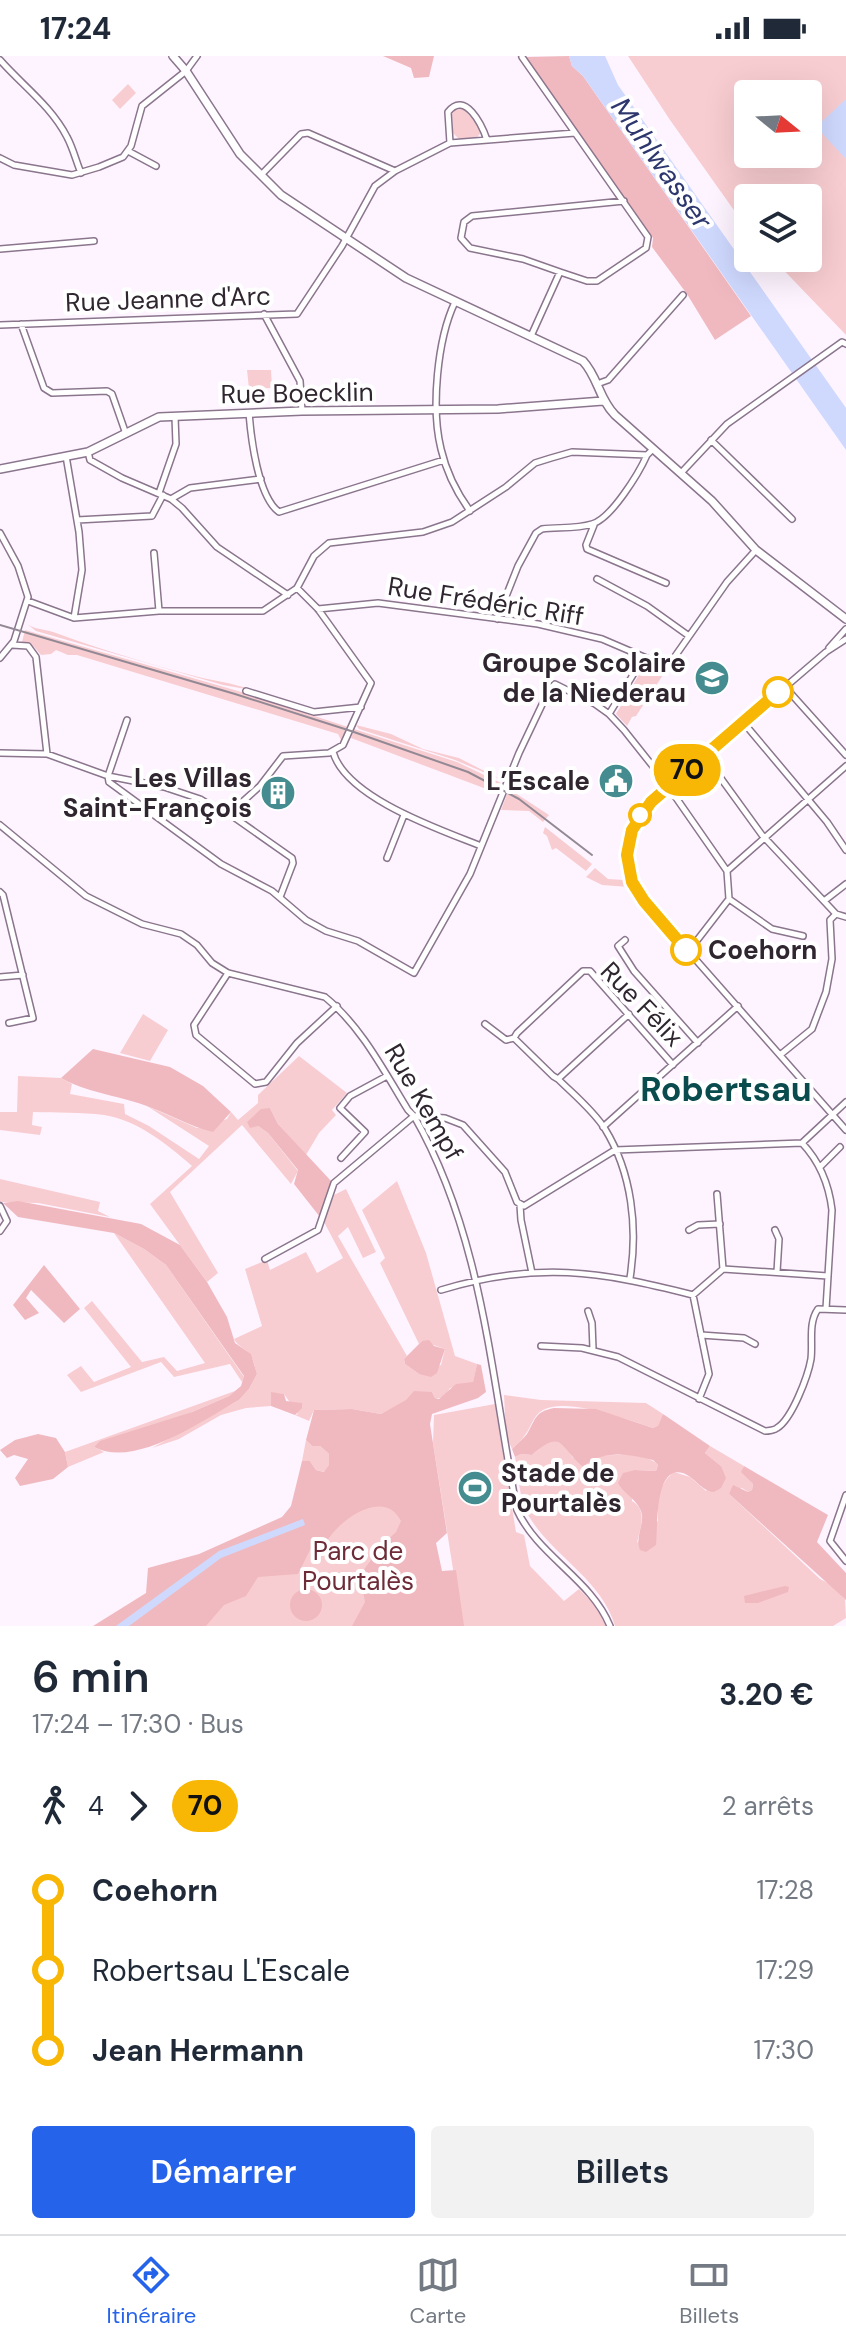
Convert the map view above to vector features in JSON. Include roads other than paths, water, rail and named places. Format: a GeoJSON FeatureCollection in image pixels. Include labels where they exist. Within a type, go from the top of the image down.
{"type":"FeatureCollection","features":[{"type":"Feature","properties":{"kind":"main road"},"geometry":{"type":"LineString","coordinates":[[173,56],[186,71],[230,141],[259,176],[281,195],[406,278],[583,361],[603,401],[650,453],[681,473],[712,501],[756,550],[845,619]]}},
{"type":"Feature","properties":{"kind":"main road","name":"Rue Boecklin"},"geometry":{"type":"LineString","coordinates":[[0,469],[88,452],[159,417],[302,411],[498,409],[603,401]]}},
{"type":"Feature","properties":{"kind":"street"},"geometry":{"type":"LineString","coordinates":[[0,158],[14,165],[67,174],[81,173],[114,161],[128,151],[142,106],[186,71],[197,56]]}},
{"type":"Feature","properties":{"kind":"street"},"geometry":{"type":"LineString","coordinates":[[522,57],[624,201],[648,237],[646,248],[597,281],[587,281],[523,259],[470,248],[461,238],[464,222],[472,216],[624,201]]}},
{"type":"Feature","properties":{"kind":"street"},"geometry":{"type":"LineString","coordinates":[[0,60],[59,122],[81,173]]}},
{"type":"Feature","properties":{"kind":"street"},"geometry":{"type":"LineString","coordinates":[[450,143],[448,112],[461,104],[469,107],[484,129],[487,140]]}},
{"type":"Feature","properties":{"kind":"street"},"geometry":{"type":"LineString","coordinates":[[259,176],[301,134],[308,133],[395,171]]}},
{"type":"Feature","properties":{"kind":"street"},"geometry":{"type":"LineString","coordinates":[[346,240],[375,186],[395,171],[450,143],[575,133]]}},
{"type":"Feature","properties":{"kind":"street"},"geometry":{"type":"LineString","coordinates":[[128,151],[156,166]]}},
{"type":"Feature","properties":{"kind":"street","name":"Rue Jeanne d'Arc"},"geometry":{"type":"LineString","coordinates":[[0,325],[301,312],[346,240]]}},
{"type":"Feature","properties":{"kind":"street"},"geometry":{"type":"LineString","coordinates":[[0,249],[94,241]]}},
{"type":"Feature","properties":{"kind":"street"},"geometry":{"type":"LineString","coordinates":[[531,336],[560,272]]}},
{"type":"Feature","properties":{"kind":"street"},"geometry":{"type":"LineString","coordinates":[[597,384],[608,380],[683,295]]}},
{"type":"Feature","properties":{"kind":"street"},"geometry":{"type":"LineString","coordinates":[[455,302],[439,355],[438,430],[444,460],[470,511]]}},
{"type":"Feature","properties":{"kind":"street"},"geometry":{"type":"LineString","coordinates":[[264,314],[300,381],[302,411]]}},
{"type":"Feature","properties":{"kind":"street"},"geometry":{"type":"LineString","coordinates":[[21,324],[41,383],[48,392],[107,391],[112,394],[126,434]]}},
{"type":"Feature","properties":{"kind":"street"},"geometry":{"type":"LineString","coordinates":[[681,473],[727,424],[844,343]]}},
{"type":"Feature","properties":{"kind":"street"},"geometry":{"type":"LineString","coordinates":[[249,413],[261,479],[274,508],[279,512],[444,460]]}},
{"type":"Feature","properties":{"kind":"street"},"geometry":{"type":"LineString","coordinates":[[77,520],[152,516],[176,444],[175,416]]}},
{"type":"Feature","properties":{"kind":"street"},"geometry":{"type":"LineString","coordinates":[[711,440],[792,519]]}},
{"type":"Feature","properties":{"kind":"street"},"geometry":{"type":"LineString","coordinates":[[88,452],[90,460],[171,499],[217,547],[289,595]]}},
{"type":"Feature","properties":{"kind":"street"},"geometry":{"type":"LineString","coordinates":[[28,601],[74,618],[159,611],[253,612],[267,609],[297,588],[314,556],[329,543],[423,532],[452,522],[506,487],[535,463],[572,452],[650,453]]}},
{"type":"Feature","properties":{"kind":"street"},"geometry":{"type":"LineString","coordinates":[[650,453],[607,514],[594,524],[586,545],[587,549],[666,583]]}},
{"type":"Feature","properties":{"kind":"street"},"geometry":{"type":"LineString","coordinates":[[66,456],[82,570],[74,618]]}},
{"type":"Feature","properties":{"kind":"street"},"geometry":{"type":"LineString","coordinates":[[171,499],[190,488],[261,479]]}},
{"type":"Feature","properties":{"kind":"street"},"geometry":{"type":"LineString","coordinates":[[497,619],[518,566],[536,533],[547,528],[594,524]]}},
{"type":"Feature","properties":{"kind":"street"},"geometry":{"type":"LineString","coordinates":[[0,533],[18,566],[28,601],[12,645],[0,658]]}},
{"type":"Feature","properties":{"kind":"street"},"geometry":{"type":"LineString","coordinates":[[609,714],[644,657],[668,665],[727,582],[756,550]]}},
{"type":"Feature","properties":{"kind":"street"},"geometry":{"type":"LineString","coordinates":[[154,553],[159,611]]}},
{"type":"Feature","properties":{"kind":"street"},"geometry":{"type":"LineString","coordinates":[[597,579],[647,606],[689,636]]}},
{"type":"Feature","properties":{"kind":"street"},"geometry":{"type":"LineString","coordinates":[[228,813],[260,786],[283,756],[333,752],[343,745],[371,683],[318,609],[297,588]]}},
{"type":"Feature","properties":{"kind":"street","name":"Rue Frédéric Riff"},"geometry":{"type":"LineString","coordinates":[[318,609],[378,603],[497,619],[564,629],[602,639],[644,657]]}},
{"type":"Feature","properties":{"kind":"street"},"geometry":{"type":"LineString","coordinates":[[826,652],[846,629]]}},
{"type":"Feature","properties":{"kind":"street"},"geometry":{"type":"LineString","coordinates":[[846,639],[826,652],[651,802],[636,822],[628,847],[632,882],[644,901],[846,1130]]}},
{"type":"Feature","properties":{"kind":"street"},"geometry":{"type":"LineString","coordinates":[[12,645],[32,649],[38,665],[47,754]]}},
{"type":"Feature","properties":{"kind":"street"},"geometry":{"type":"LineString","coordinates":[[127,720],[108,776],[109,782],[221,864],[280,897],[296,913],[315,925],[358,941],[414,973],[470,874],[519,753],[549,690],[555,684],[588,699],[609,714],[668,786],[727,871],[729,899],[688,953]]}},
{"type":"Feature","properties":{"kind":"street"},"geometry":{"type":"LineString","coordinates":[[785,687],[846,755]]}},
{"type":"Feature","properties":{"kind":"street"},"geometry":{"type":"LineString","coordinates":[[246,691],[314,712],[361,707]]}},
{"type":"Feature","properties":{"kind":"street"},"geometry":{"type":"LineString","coordinates":[[743,722],[809,800],[846,850]]}},
{"type":"Feature","properties":{"kind":"street"},"geometry":{"type":"LineString","coordinates":[[333,752],[335,759],[355,783],[404,815],[481,846]]}},
{"type":"Feature","properties":{"kind":"street"},"geometry":{"type":"LineString","coordinates":[[0,753],[47,754],[108,776],[164,787],[228,813],[292,858],[293,863],[280,897]]}},
{"type":"Feature","properties":{"kind":"street"},"geometry":{"type":"LineString","coordinates":[[704,755],[765,838],[836,914],[846,917]]}},
{"type":"Feature","properties":{"kind":"street"},"geometry":{"type":"LineString","coordinates":[[727,871],[846,766]]}},
{"type":"Feature","properties":{"kind":"street"},"geometry":{"type":"LineString","coordinates":[[387,858],[404,815]]}},
{"type":"Feature","properties":{"kind":"street","name":"Rue Kempf"},"geometry":{"type":"LineString","coordinates":[[0,825],[86,896],[142,924],[181,934],[197,945],[212,963],[228,973],[325,997],[337,1006],[368,1045],[414,1116],[442,1169],[477,1279],[517,1510],[537,1542],[589,1593],[610,1626]]}},
{"type":"Feature","properties":{"kind":"street"},"geometry":{"type":"LineString","coordinates":[[824,901],[846,884]]}},
{"type":"Feature","properties":{"kind":"street"},"geometry":{"type":"LineString","coordinates":[[0,892],[33,1018],[9,1023]]}},
{"type":"Feature","properties":{"kind":"street"},"geometry":{"type":"LineString","coordinates":[[729,899],[772,929],[803,936]]}},
{"type":"Feature","properties":{"kind":"street"},"geometry":{"type":"LineString","coordinates":[[780,1055],[812,1029],[831,970],[830,920],[836,914]]}},
{"type":"Feature","properties":{"kind":"street"},"geometry":{"type":"LineString","coordinates":[[625,940],[618,946],[634,971],[698,1043]]}},
{"type":"Feature","properties":{"kind":"street","name":"Rue Félix"},"geometry":{"type":"LineString","coordinates":[[514,1038],[583,971],[590,971],[673,1065]]}},
{"type":"Feature","properties":{"kind":"street"},"geometry":{"type":"LineString","coordinates":[[228,973],[194,1025],[196,1035],[255,1084],[266,1082],[297,1043],[337,1006]]}},
{"type":"Feature","properties":{"kind":"street"},"geometry":{"type":"LineString","coordinates":[[0,977],[23,975]]}},
{"type":"Feature","properties":{"kind":"street"},"geometry":{"type":"LineString","coordinates":[[603,1127],[738,1006]]}},
{"type":"Feature","properties":{"kind":"street"},"geometry":{"type":"LineString","coordinates":[[558,1079],[629,1014]]}},
{"type":"Feature","properties":{"kind":"street"},"geometry":{"type":"LineString","coordinates":[[485,1024],[506,1040],[514,1038],[603,1127],[627,1184],[633,1214],[630,1279]]}},
{"type":"Feature","properties":{"kind":"street"},"geometry":{"type":"LineString","coordinates":[[341,1158],[365,1132],[337,1111],[350,1096],[387,1076]]}},
{"type":"Feature","properties":{"kind":"street"},"geometry":{"type":"LineString","coordinates":[[520,1205],[532,1202],[615,1150],[802,1143],[846,1102]]}},
{"type":"Feature","properties":{"kind":"street"},"geometry":{"type":"LineString","coordinates":[[265,1259],[318,1230],[334,1183],[414,1116],[445,1118],[463,1125],[505,1172],[520,1205],[532,1273]]}},
{"type":"Feature","properties":{"kind":"street"},"geometry":{"type":"LineString","coordinates":[[802,1143],[820,1167],[828,1186],[832,1210],[826,1309]]}},
{"type":"Feature","properties":{"kind":"street"},"geometry":{"type":"LineString","coordinates":[[820,1167],[840,1147]]}},
{"type":"Feature","properties":{"kind":"street"},"geometry":{"type":"LineString","coordinates":[[717,1194],[723,1269]]}},
{"type":"Feature","properties":{"kind":"street"},"geometry":{"type":"LineString","coordinates":[[0,1206],[7,1221],[0,1231]]}},
{"type":"Feature","properties":{"kind":"street"},"geometry":{"type":"LineString","coordinates":[[689,1230],[698,1225],[720,1224]]}},
{"type":"Feature","properties":{"kind":"street"},"geometry":{"type":"LineString","coordinates":[[775,1230],[779,1239],[777,1272]]}},
{"type":"Feature","properties":{"kind":"street"},"geometry":{"type":"LineString","coordinates":[[693,1295],[723,1269],[828,1276]]}},
{"type":"Feature","properties":{"kind":"street"},"geometry":{"type":"LineString","coordinates":[[441,1290],[477,1279],[532,1273],[587,1272],[693,1295]]}},
{"type":"Feature","properties":{"kind":"street"},"geometry":{"type":"LineString","coordinates":[[693,1295],[709,1374],[699,1399]]}},
{"type":"Feature","properties":{"kind":"street"},"geometry":{"type":"LineString","coordinates":[[541,1346],[593,1349],[635,1365],[765,1431],[776,1429],[784,1422],[804,1385],[811,1358],[813,1317],[818,1309],[846,1310]]}},
{"type":"Feature","properties":{"kind":"street"},"geometry":{"type":"LineString","coordinates":[[588,1311],[592,1323],[593,1349]]}},
{"type":"Feature","properties":{"kind":"street"},"geometry":{"type":"LineString","coordinates":[[701,1335],[744,1338],[755,1344]]}},
{"type":"Feature","properties":{"kind":"street"},"geometry":{"type":"LineString","coordinates":[[846,1495],[830,1541],[846,1561]]}},
{"type":"Feature","properties":{"kind":"water","name":"Muhlwasser"},"geometry":{"type":"Polygon","coordinates":[[[569,56],[605,56],[618,85],[734,249],[734,272],[750,272],[846,408],[846,450],[583,76],[572,66],[569,56]]]}},
{"type":"Feature","properties":{"kind":"water"},"geometry":{"type":"Polygon","coordinates":[[[846,99],[846,159],[822,133],[822,121],[846,99]]]}},
{"type":"Feature","properties":{"kind":"water"},"geometry":{"type":"Polygon","coordinates":[[[303,1519],[305,1525],[221,1558],[129,1626],[116,1626],[219,1551],[303,1519]]]}},
{"type":"Feature","properties":{"kind":"tram line"},"geometry":{"type":"LineString","coordinates":[[0,625],[235,694],[468,772],[519,799],[592,855]]}},
{"type":"Feature","properties":{"kind":"place","name":"Groupe Scolaire de la Niederau"},"geometry":{"type":"Point","coordinates":[712,678]}},
{"type":"Feature","properties":{"kind":"place","name":"L’Escale"},"geometry":{"type":"Point","coordinates":[616,781]}},
{"type":"Feature","properties":{"kind":"place","name":"Les Villas Saint-François"},"geometry":{"type":"Point","coordinates":[278,793]}},
{"type":"Feature","properties":{"kind":"place","name":"Coehorn"},"geometry":{"type":"Point","coordinates":[686,950]}},
{"type":"Feature","properties":{"kind":"place","name":"Stade de Pourtalès"},"geometry":{"type":"Point","coordinates":[475,1488]}},
{"type":"Feature","properties":{"kind":"district","name":"Robertsau"},"geometry":{"type":"Point","coordinates":[726,1089]}},
{"type":"Feature","properties":{"kind":"park label","name":"Parc de Pourtalès"},"geometry":{"type":"Point","coordinates":[358,1566]}}]}
